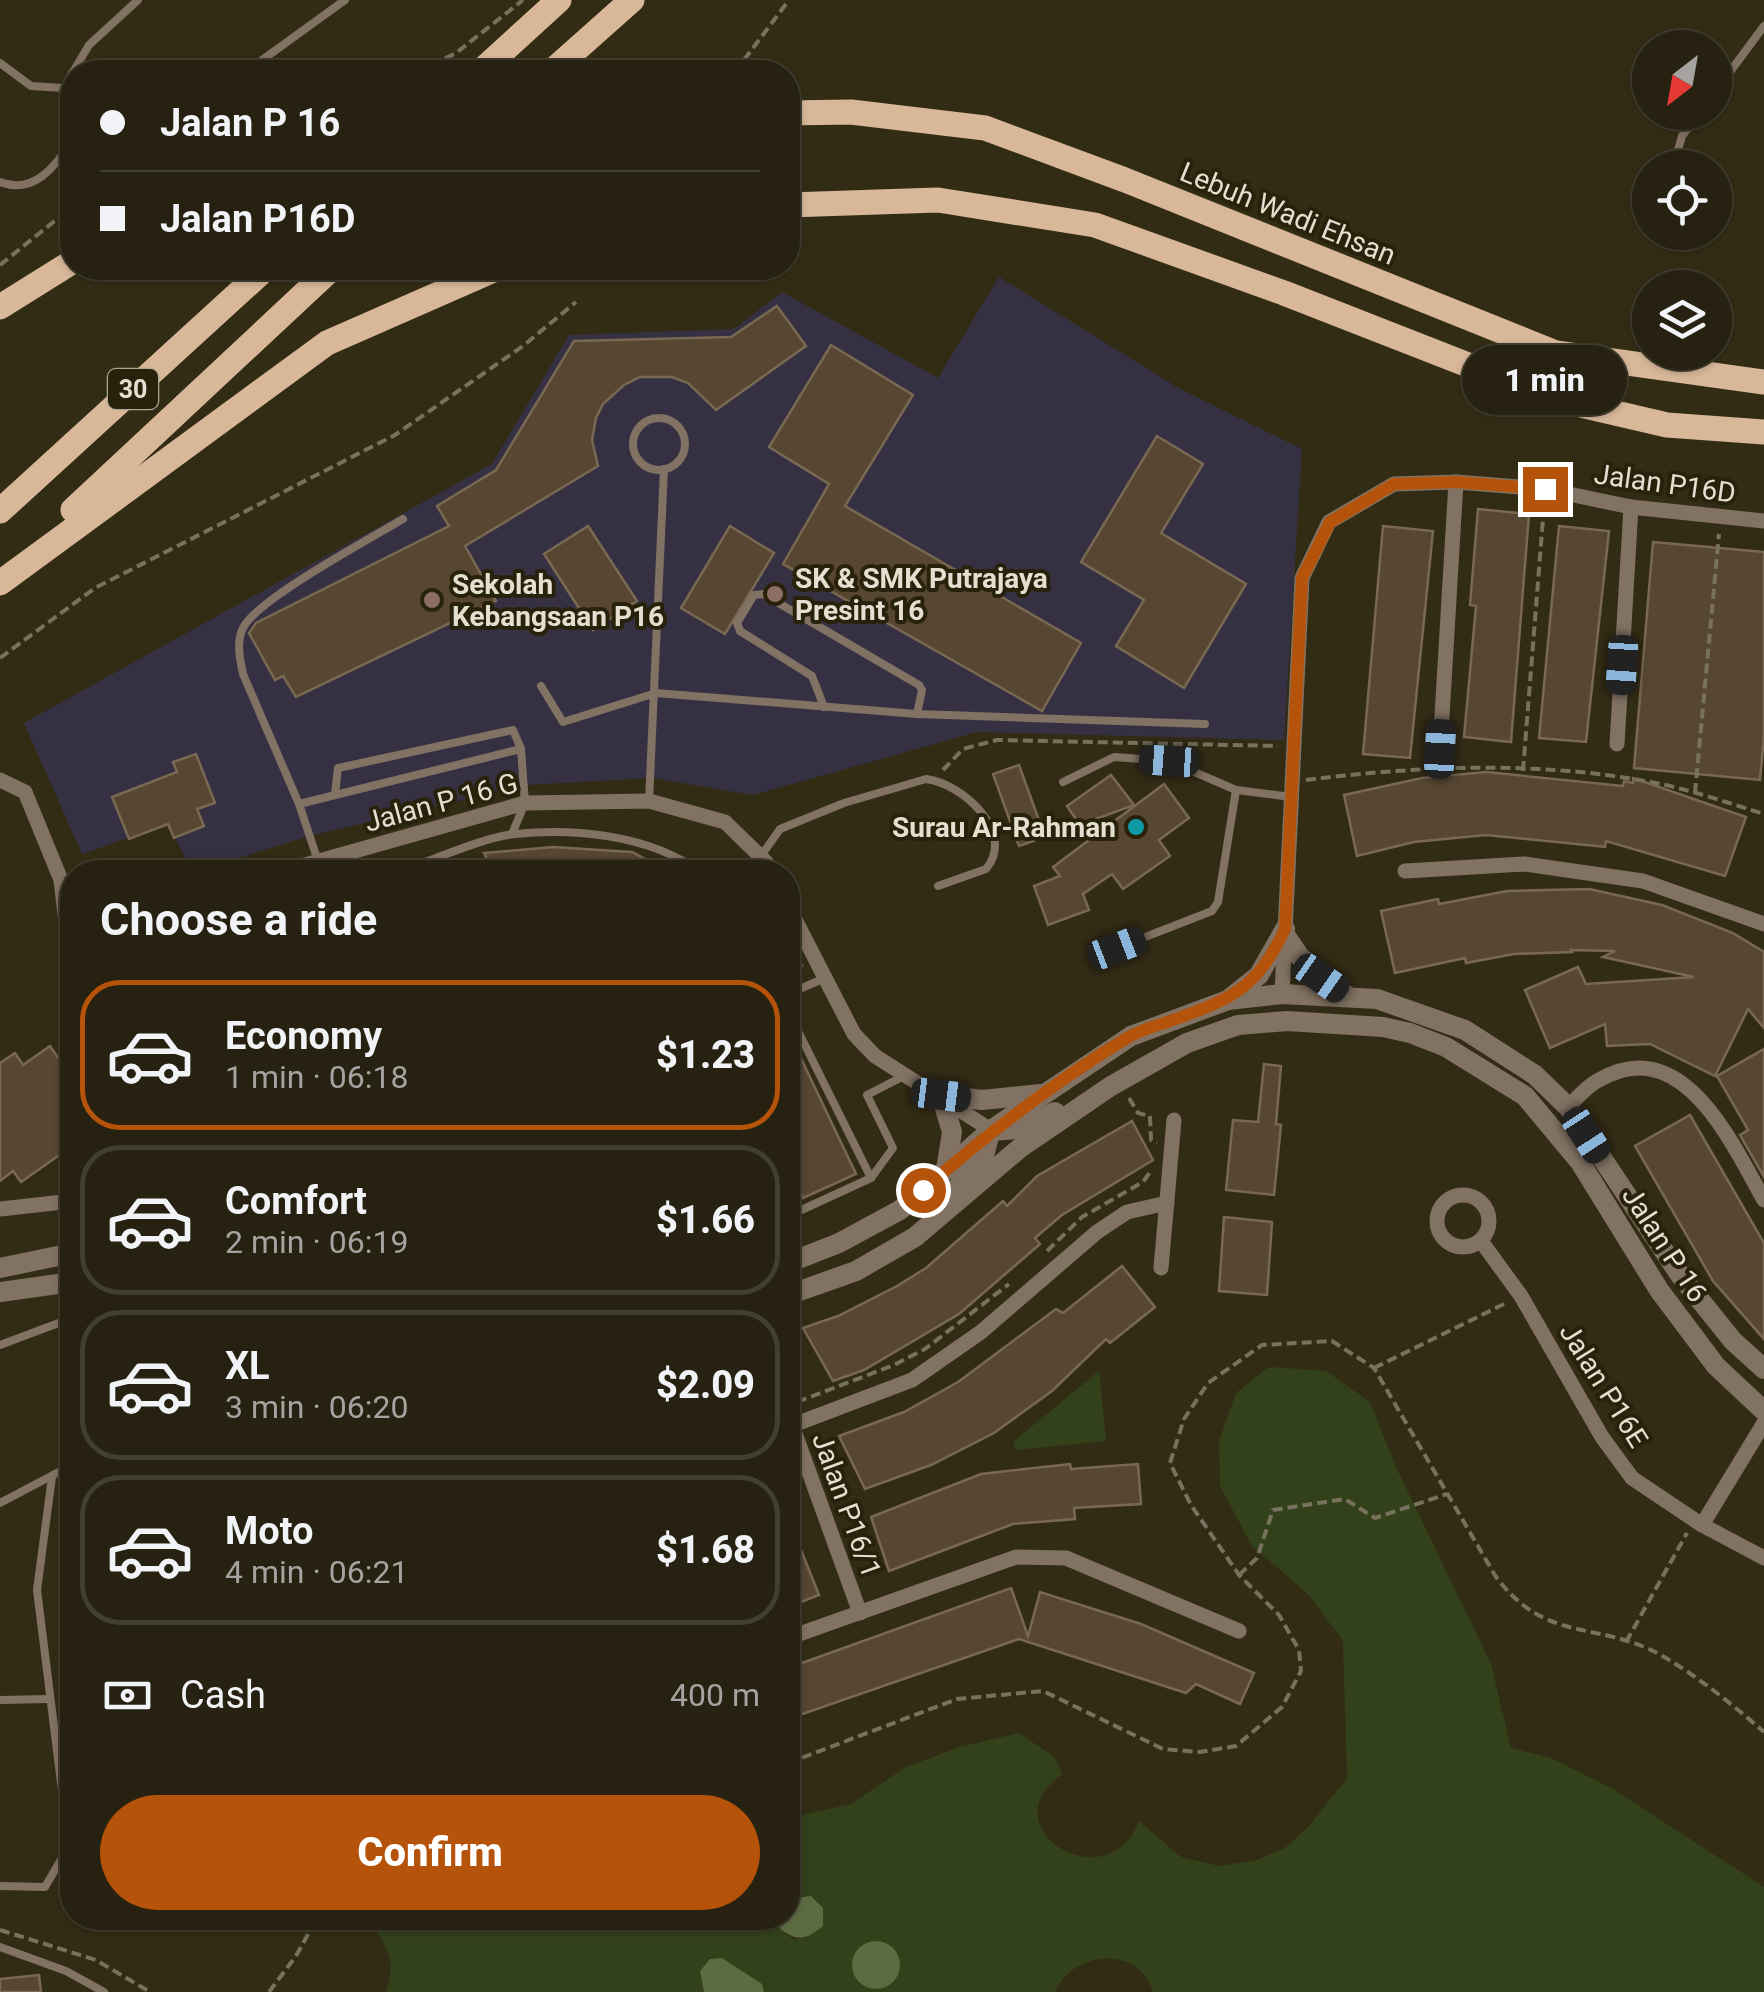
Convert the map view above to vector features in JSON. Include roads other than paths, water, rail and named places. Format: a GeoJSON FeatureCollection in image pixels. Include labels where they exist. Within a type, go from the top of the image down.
{"type":"FeatureCollection","features":[{"type":"Feature","properties":{"kind":"main road"},"geometry":{"type":"LineString","coordinates":[[493,60],[559,0]]}},
{"type":"Feature","properties":{"kind":"main road"},"geometry":{"type":"LineString","coordinates":[[564,60],[632,0]]}},
{"type":"Feature","properties":{"kind":"main road","name":"Lebuh Wadi Ehsan"},"geometry":{"type":"LineString","coordinates":[[800,114],[851,112],[985,128],[1556,353],[1764,382]]}},
{"type":"Feature","properties":{"kind":"main road"},"geometry":{"type":"LineString","coordinates":[[800,205],[938,200],[1096,226],[1284,293],[1555,399],[1667,425],[1764,432]]}},
{"type":"Feature","properties":{"kind":"main road"},"geometry":{"type":"LineString","coordinates":[[0,308],[60,270]]}},
{"type":"Feature","properties":{"kind":"main road","name":"30"},"geometry":{"type":"LineString","coordinates":[[0,511],[253,280]]}},
{"type":"Feature","properties":{"kind":"main road"},"geometry":{"type":"LineString","coordinates":[[0,581],[319,280]]}},
{"type":"Feature","properties":{"kind":"main road"},"geometry":{"type":"LineString","coordinates":[[0,581],[326,343],[470,280]]}},
{"type":"Feature","properties":{"kind":"street","name":"Jalan P16D"},"geometry":{"type":"LineString","coordinates":[[1282,994],[1302,578],[1330,522],[1394,484],[1456,482],[1545,489],[1632,507],[1764,521]]}},
{"type":"Feature","properties":{"kind":"street"},"geometry":{"type":"LineString","coordinates":[[1440,749],[1456,482]]}},
{"type":"Feature","properties":{"kind":"street"},"geometry":{"type":"LineString","coordinates":[[1617,744],[1632,507]]}},
{"type":"Feature","properties":{"kind":"street"},"geometry":{"type":"LineString","coordinates":[[0,780],[25,792],[60,878]]}},
{"type":"Feature","properties":{"kind":"street","name":"Jalan P 16 G"},"geometry":{"type":"LineString","coordinates":[[322,860],[526,803],[649,801],[724,822],[763,860]]}},
{"type":"Feature","properties":{"kind":"street"},"geometry":{"type":"LineString","coordinates":[[1404,871],[1524,864],[1643,882],[1762,917]]}},
{"type":"Feature","properties":{"kind":"street"},"geometry":{"type":"LineString","coordinates":[[800,929],[854,1034],[875,1056],[990,1130],[1017,1129],[1115,1084]]}},
{"type":"Feature","properties":{"kind":"street"},"geometry":{"type":"LineString","coordinates":[[1228,1000],[1258,975],[1285,932],[1321,978],[1349,998]]}},
{"type":"Feature","properties":{"kind":"street"},"geometry":{"type":"LineString","coordinates":[[1238,1025],[1282,994],[1298,1010],[1331,1024]]}},
{"type":"Feature","properties":{"kind":"street","name":"Jalan P 16"},"geometry":{"type":"LineString","coordinates":[[800,1258],[840,1243],[900,1210],[990,1130],[1131,1036],[1228,1000],[1282,994],[1349,998],[1393,1004],[1466,1030],[1536,1075],[1568,1107],[1680,1275],[1733,1341],[1764,1369]]}},
{"type":"Feature","properties":{"kind":"street","name":"Jalan P 16"},"geometry":{"type":"LineString","coordinates":[[800,1291],[856,1271],[915,1237],[1020,1148],[1115,1084],[1186,1043],[1238,1025],[1287,1021],[1410,1033],[1446,1047],[1526,1096],[1580,1162],[1658,1290],[1716,1366],[1764,1412]]}},
{"type":"Feature","properties":{"kind":"street"},"geometry":{"type":"LineString","coordinates":[[1568,1107],[1596,1081],[1620,1072],[1649,1069],[1684,1082],[1715,1115],[1764,1200]]}},
{"type":"Feature","properties":{"kind":"street"},"geometry":{"type":"LineString","coordinates":[[941,1095],[982,1100],[1046,1093]]}},
{"type":"Feature","properties":{"kind":"street"},"geometry":{"type":"LineString","coordinates":[[941,1095],[952,1132],[946,1170]]}},
{"type":"Feature","properties":{"kind":"street"},"geometry":{"type":"LineString","coordinates":[[1161,1268],[1174,1120]]}},
{"type":"Feature","properties":{"kind":"street"},"geometry":{"type":"LineString","coordinates":[[915,1237],[984,1156],[990,1130]]}},
{"type":"Feature","properties":{"kind":"street"},"geometry":{"type":"LineString","coordinates":[[800,1418],[912,1380],[982,1332],[1097,1232],[1126,1212],[1167,1202]]}},
{"type":"Feature","properties":{"kind":"street"},"geometry":{"type":"LineString","coordinates":[[0,1209],[60,1203]]}},
{"type":"Feature","properties":{"kind":"street","name":"Jalan P16E"},"geometry":{"type":"LineString","coordinates":[[1480,1241],[1521,1296],[1602,1437],[1632,1478],[1698,1523],[1764,1558]]}},
{"type":"Feature","properties":{"kind":"street"},"geometry":{"type":"LineString","coordinates":[[0,1268],[60,1256]]}},
{"type":"Feature","properties":{"kind":"street"},"geometry":{"type":"LineString","coordinates":[[0,1292],[60,1284]]}},
{"type":"Feature","properties":{"kind":"street"},"geometry":{"type":"LineString","coordinates":[[1698,1523],[1764,1423]]}},
{"type":"Feature","properties":{"kind":"street","name":"Jalan P16/1"},"geometry":{"type":"LineString","coordinates":[[800,1452],[860,1613]]}},
{"type":"Feature","properties":{"kind":"street"},"geometry":{"type":"LineString","coordinates":[[800,1634],[1016,1558],[1044,1555],[1066,1558],[1239,1631]]}},
{"type":"Feature","properties":{"kind":"lane"},"geometry":{"type":"LineString","coordinates":[[80,60],[89,44],[138,0]]}},
{"type":"Feature","properties":{"kind":"lane"},"geometry":{"type":"LineString","coordinates":[[261,60],[345,0]]}},
{"type":"Feature","properties":{"kind":"lane"},"geometry":{"type":"LineString","coordinates":[[1732,69],[1764,26]]}},
{"type":"Feature","properties":{"kind":"lane"},"geometry":{"type":"LineString","coordinates":[[0,63],[31,86],[60,88]]}},
{"type":"Feature","properties":{"kind":"lane"},"geometry":{"type":"LineString","coordinates":[[0,182],[17,188],[34,183],[60,154]]}},
{"type":"Feature","properties":{"kind":"lane"},"geometry":{"type":"LineString","coordinates":[[656,418],[678,426],[685,440],[683,456],[664,470],[641,462],[634,448],[636,432],[656,418]]}},
{"type":"Feature","properties":{"kind":"lane"},"geometry":{"type":"LineString","coordinates":[[649,801],[664,470]]}},
{"type":"Feature","properties":{"kind":"lane"},"geometry":{"type":"LineString","coordinates":[[318,860],[299,804],[244,674],[239,656],[241,630],[250,617],[306,578],[403,518]]}},
{"type":"Feature","properties":{"kind":"lane"},"geometry":{"type":"LineString","coordinates":[[824,706],[812,676],[740,631],[737,623],[754,595],[763,594],[919,685],[922,690],[917,714]]}},
{"type":"Feature","properties":{"kind":"lane"},"geometry":{"type":"LineString","coordinates":[[541,686],[563,722],[656,693],[917,714],[1205,724]]}},
{"type":"Feature","properties":{"kind":"lane"},"geometry":{"type":"LineString","coordinates":[[335,794],[338,768],[513,730],[521,749],[526,803],[512,834]]}},
{"type":"Feature","properties":{"kind":"lane"},"geometry":{"type":"LineString","coordinates":[[299,804],[521,749]]}},
{"type":"Feature","properties":{"kind":"lane"},"geometry":{"type":"LineString","coordinates":[[1063,782],[1114,757],[1169,761],[1236,790],[1291,790]]}},
{"type":"Feature","properties":{"kind":"lane"},"geometry":{"type":"LineString","coordinates":[[760,856],[780,829],[844,803],[926,779],[939,780],[972,800],[989,826],[994,850],[986,869],[938,886]]}},
{"type":"Feature","properties":{"kind":"lane"},"geometry":{"type":"LineString","coordinates":[[1117,948],[1212,911],[1218,902],[1236,790]]}},
{"type":"Feature","properties":{"kind":"lane"},"geometry":{"type":"LineString","coordinates":[[433,860],[512,834],[611,836],[683,860]]}},
{"type":"Feature","properties":{"kind":"lane"},"geometry":{"type":"LineString","coordinates":[[800,989],[825,978]]}},
{"type":"Feature","properties":{"kind":"lane"},"geometry":{"type":"LineString","coordinates":[[800,1036],[871,1178]]}},
{"type":"Feature","properties":{"kind":"lane"},"geometry":{"type":"LineString","coordinates":[[800,1211],[871,1178],[893,1148],[867,1094],[904,1076]]}},
{"type":"Feature","properties":{"kind":"lane"},"geometry":{"type":"LineString","coordinates":[[0,1345],[60,1322]]}},
{"type":"Feature","properties":{"kind":"lane"},"geometry":{"type":"LineString","coordinates":[[0,1503],[60,1472]]}},
{"type":"Feature","properties":{"kind":"lane"},"geometry":{"type":"LineString","coordinates":[[52,1477],[37,1590],[60,1780]]}},
{"type":"Feature","properties":{"kind":"lane"},"geometry":{"type":"LineString","coordinates":[[0,1700],[48,1700]]}},
{"type":"Feature","properties":{"kind":"lane"},"geometry":{"type":"LineString","coordinates":[[0,1886],[45,1887],[60,1861]]}},
{"type":"Feature","properties":{"kind":"lane"},"geometry":{"type":"LineString","coordinates":[[0,1946],[66,1971],[104,1992]]}},
{"type":"Feature","properties":{"kind":"place","name":"SK & SMK Putrajaya Presint 16"},"geometry":{"type":"Point","coordinates":[775,594]}},
{"type":"Feature","properties":{"kind":"place","name":"Sekolah Kebangsaan P16"},"geometry":{"type":"Point","coordinates":[432,600]}},
{"type":"Feature","properties":{"kind":"place","name":"Surau Ar-Rahman"},"geometry":{"type":"Point","coordinates":[1136,827]}}]}
